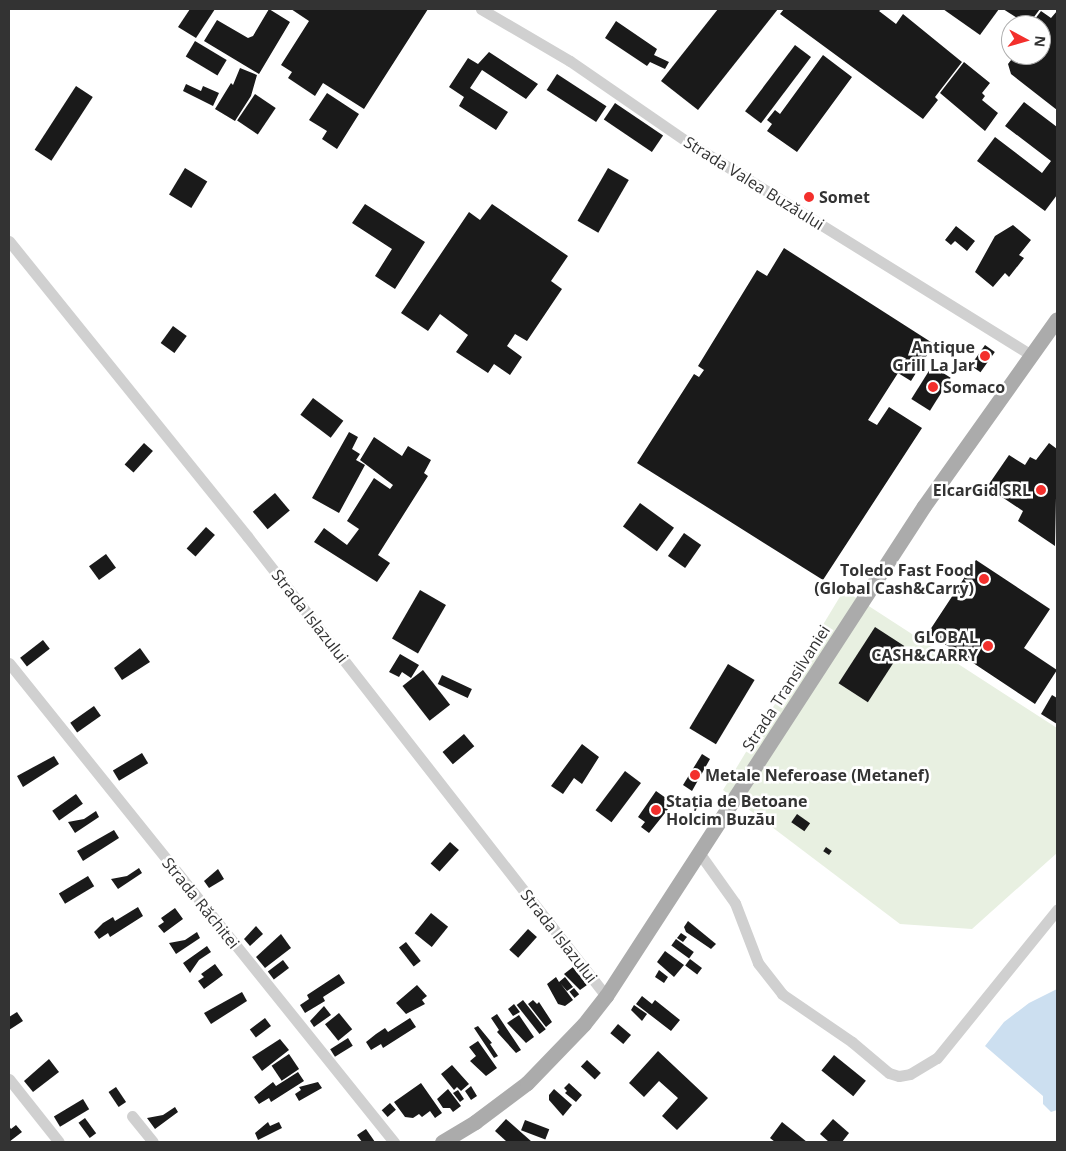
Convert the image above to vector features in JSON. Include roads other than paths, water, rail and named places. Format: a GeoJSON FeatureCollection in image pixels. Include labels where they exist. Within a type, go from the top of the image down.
{"type":"FeatureCollection","features":[{"type":"Feature","properties":{"kind":"main road","name":"Strada Transilvaniei"},"geometry":{"type":"LineString","coordinates":[[442,1142],[475,1122],[527,1083],[584,1024],[606,996],[700,854],[924,506],[1030,354],[1057,319]]}},
{"type":"Feature","properties":{"kind":"street","name":"Strada Valea Buzăului"},"geometry":{"type":"LineString","coordinates":[[481,9],[570,61],[686,141],[1030,354]]}},
{"type":"Feature","properties":{"kind":"street","name":"Strada Islazului"},"geometry":{"type":"LineString","coordinates":[[9,241],[247,536],[606,996]]}},
{"type":"Feature","properties":{"kind":"street","name":"Strada Răchitei"},"geometry":{"type":"LineString","coordinates":[[9,663],[394,1142]]}},
{"type":"Feature","properties":{"kind":"street"},"geometry":{"type":"LineString","coordinates":[[700,854],[735,902],[758,963],[782,994],[852,1042],[889,1073],[899,1076],[910,1074],[937,1058],[1057,910]]}},
{"type":"Feature","properties":{"kind":"street"},"geometry":{"type":"LineString","coordinates":[[9,1079],[59,1142]]}},
{"type":"Feature","properties":{"kind":"street"},"geometry":{"type":"LineString","coordinates":[[132,1116],[153,1142]]}},
{"type":"Feature","properties":{"kind":"water"},"geometry":{"type":"Polygon","coordinates":[[[1057,989],[1057,1110],[1051,1112],[1043,1104],[1043,1096],[985,1046],[1004,1022],[1029,1003],[1057,989]]]}},
{"type":"Feature","properties":{"kind":"place","name":"Somet"},"geometry":{"type":"Point","coordinates":[809,197]}},
{"type":"Feature","properties":{"kind":"place","name":"Antique Grill La Jar"},"geometry":{"type":"Point","coordinates":[985,356]}},
{"type":"Feature","properties":{"kind":"place","name":"Somaco"},"geometry":{"type":"Point","coordinates":[933,387]}},
{"type":"Feature","properties":{"kind":"place","name":"ElcarGid SRL"},"geometry":{"type":"Point","coordinates":[1041,490]}},
{"type":"Feature","properties":{"kind":"place","name":"Toledo Fast Food (Global Cash&Carry)"},"geometry":{"type":"Point","coordinates":[984,579]}},
{"type":"Feature","properties":{"kind":"place","name":"GLOBAL CASH&CARRY"},"geometry":{"type":"Point","coordinates":[988,646]}},
{"type":"Feature","properties":{"kind":"place","name":"Metale Neferoase (Metanef)"},"geometry":{"type":"Point","coordinates":[695,775]}},
{"type":"Feature","properties":{"kind":"place","name":"Stația de Betoane Holcim Buzău"},"geometry":{"type":"Point","coordinates":[656,810]}}]}
